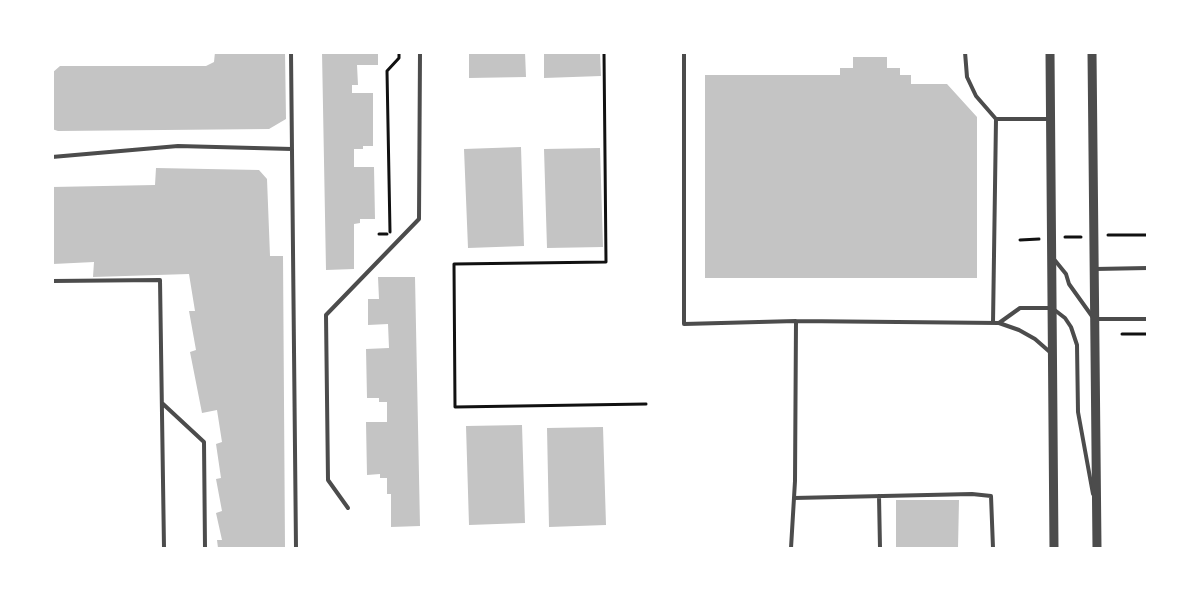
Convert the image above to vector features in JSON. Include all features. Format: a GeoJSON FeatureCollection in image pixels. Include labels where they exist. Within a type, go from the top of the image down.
{"type":"FeatureCollection","features":[{"type":"Feature","properties":{"kind":"street"},"geometry":{"type":"LineString","coordinates":[[1050,52],[1054,548]]}},
{"type":"Feature","properties":{"kind":"street"},"geometry":{"type":"LineString","coordinates":[[1092,52],[1097,548]]}},
{"type":"Feature","properties":{"kind":"lane"},"geometry":{"type":"LineString","coordinates":[[291,52],[296,548]]}},
{"type":"Feature","properties":{"kind":"lane"},"geometry":{"type":"LineString","coordinates":[[348,508],[328,480],[326,315],[419,219],[420,52]]}},
{"type":"Feature","properties":{"kind":"lane"},"geometry":{"type":"LineString","coordinates":[[684,52],[684,324],[796,321],[999,323],[1020,330],[1035,339],[1053,354]]}},
{"type":"Feature","properties":{"kind":"lane"},"geometry":{"type":"LineString","coordinates":[[965,52],[967,77],[973,90],[996,119],[993,323]]}},
{"type":"Feature","properties":{"kind":"lane"},"geometry":{"type":"LineString","coordinates":[[996,119],[1051,119]]}},
{"type":"Feature","properties":{"kind":"lane"},"geometry":{"type":"LineString","coordinates":[[52,157],[178,146],[292,149]]}},
{"type":"Feature","properties":{"kind":"lane"},"geometry":{"type":"LineString","coordinates":[[1052,256],[1066,274],[1069,284],[1094,319],[1148,319]]}},
{"type":"Feature","properties":{"kind":"lane"},"geometry":{"type":"LineString","coordinates":[[1093,269],[1148,268]]}},
{"type":"Feature","properties":{"kind":"lane"},"geometry":{"type":"LineString","coordinates":[[52,281],[160,280],[164,548]]}},
{"type":"Feature","properties":{"kind":"lane"},"geometry":{"type":"LineString","coordinates":[[999,323],[1020,308],[1052,308],[1065,318],[1071,327],[1077,345],[1078,412],[1096,516]]}},
{"type":"Feature","properties":{"kind":"lane"},"geometry":{"type":"LineString","coordinates":[[791,548],[794,498],[796,321]]}},
{"type":"Feature","properties":{"kind":"lane"},"geometry":{"type":"LineString","coordinates":[[162,403],[204,442],[205,548]]}},
{"type":"Feature","properties":{"kind":"lane"},"geometry":{"type":"LineString","coordinates":[[794,498],[972,494],[992,496],[993,548]]}},
{"type":"Feature","properties":{"kind":"lane"},"geometry":{"type":"LineString","coordinates":[[879,496],[880,548]]}},
{"type":"Feature","properties":{"kind":"path"},"geometry":{"type":"LineString","coordinates":[[379,234],[390,234],[387,71],[399,58],[399,52]]}},
{"type":"Feature","properties":{"kind":"path"},"geometry":{"type":"LineString","coordinates":[[604,52],[606,262],[454,264],[455,407],[646,404]]}},
{"type":"Feature","properties":{"kind":"path"},"geometry":{"type":"LineString","coordinates":[[1122,334],[1148,334]]}},
{"type":"Feature","properties":{"kind":"building"},"geometry":{"type":"Polygon","coordinates":[[[215,52],[285,52],[286,119],[269,129],[58,131],[52,129],[52,73],[60,66],[206,66],[214,62],[215,52]]]}},
{"type":"Feature","properties":{"kind":"building"},"geometry":{"type":"Polygon","coordinates":[[[322,52],[378,52],[378,65],[357,65],[358,85],[352,85],[352,93],[373,93],[373,146],[363,146],[363,149],[354,149],[354,167],[374,167],[375,219],[360,219],[360,223],[354,224],[354,269],[326,270],[322,52]]]}},
{"type":"Feature","properties":{"kind":"building"},"geometry":{"type":"Polygon","coordinates":[[[469,52],[525,52],[526,77],[469,78],[469,52]]]}},
{"type":"Feature","properties":{"kind":"building"},"geometry":{"type":"Polygon","coordinates":[[[544,52],[600,52],[601,76],[544,78],[544,52]]]}},
{"type":"Feature","properties":{"kind":"building"},"geometry":{"type":"Polygon","coordinates":[[[853,57],[887,57],[887,68],[900,68],[900,75],[911,75],[911,84],[947,84],[977,117],[977,278],[705,278],[705,75],[840,75],[840,68],[853,68],[853,57]]]}},
{"type":"Feature","properties":{"kind":"building"},"geometry":{"type":"Polygon","coordinates":[[[521,147],[524,246],[468,248],[464,149],[521,147]]]}},
{"type":"Feature","properties":{"kind":"building"},"geometry":{"type":"Polygon","coordinates":[[[600,148],[603,247],[547,248],[544,149],[600,148]]]}},
{"type":"Feature","properties":{"kind":"building"},"geometry":{"type":"Polygon","coordinates":[[[156,168],[259,170],[267,179],[270,256],[283,256],[285,548],[218,548],[217,540],[222,540],[216,513],[222,511],[216,479],[221,478],[216,444],[222,442],[217,410],[202,413],[190,352],[196,350],[189,311],[195,311],[189,274],[93,277],[94,262],[53,264],[52,187],[155,185],[156,168]]]}},
{"type":"Feature","properties":{"kind":"building"},"geometry":{"type":"Polygon","coordinates":[[[378,277],[415,277],[420,526],[391,527],[391,494],[387,494],[387,478],[380,478],[380,474],[367,475],[366,422],[387,422],[387,402],[379,402],[379,398],[367,398],[366,349],[389,348],[388,324],[368,325],[368,299],[379,299],[378,277]]]}},
{"type":"Feature","properties":{"kind":"building"},"geometry":{"type":"Polygon","coordinates":[[[522,425],[525,523],[469,525],[466,426],[522,425]]]}},
{"type":"Feature","properties":{"kind":"building"},"geometry":{"type":"Polygon","coordinates":[[[603,427],[606,525],[549,527],[547,428],[603,427]]]}},
{"type":"Feature","properties":{"kind":"building"},"geometry":{"type":"Polygon","coordinates":[[[896,500],[959,500],[958,548],[896,548],[896,500]]]}}]}
